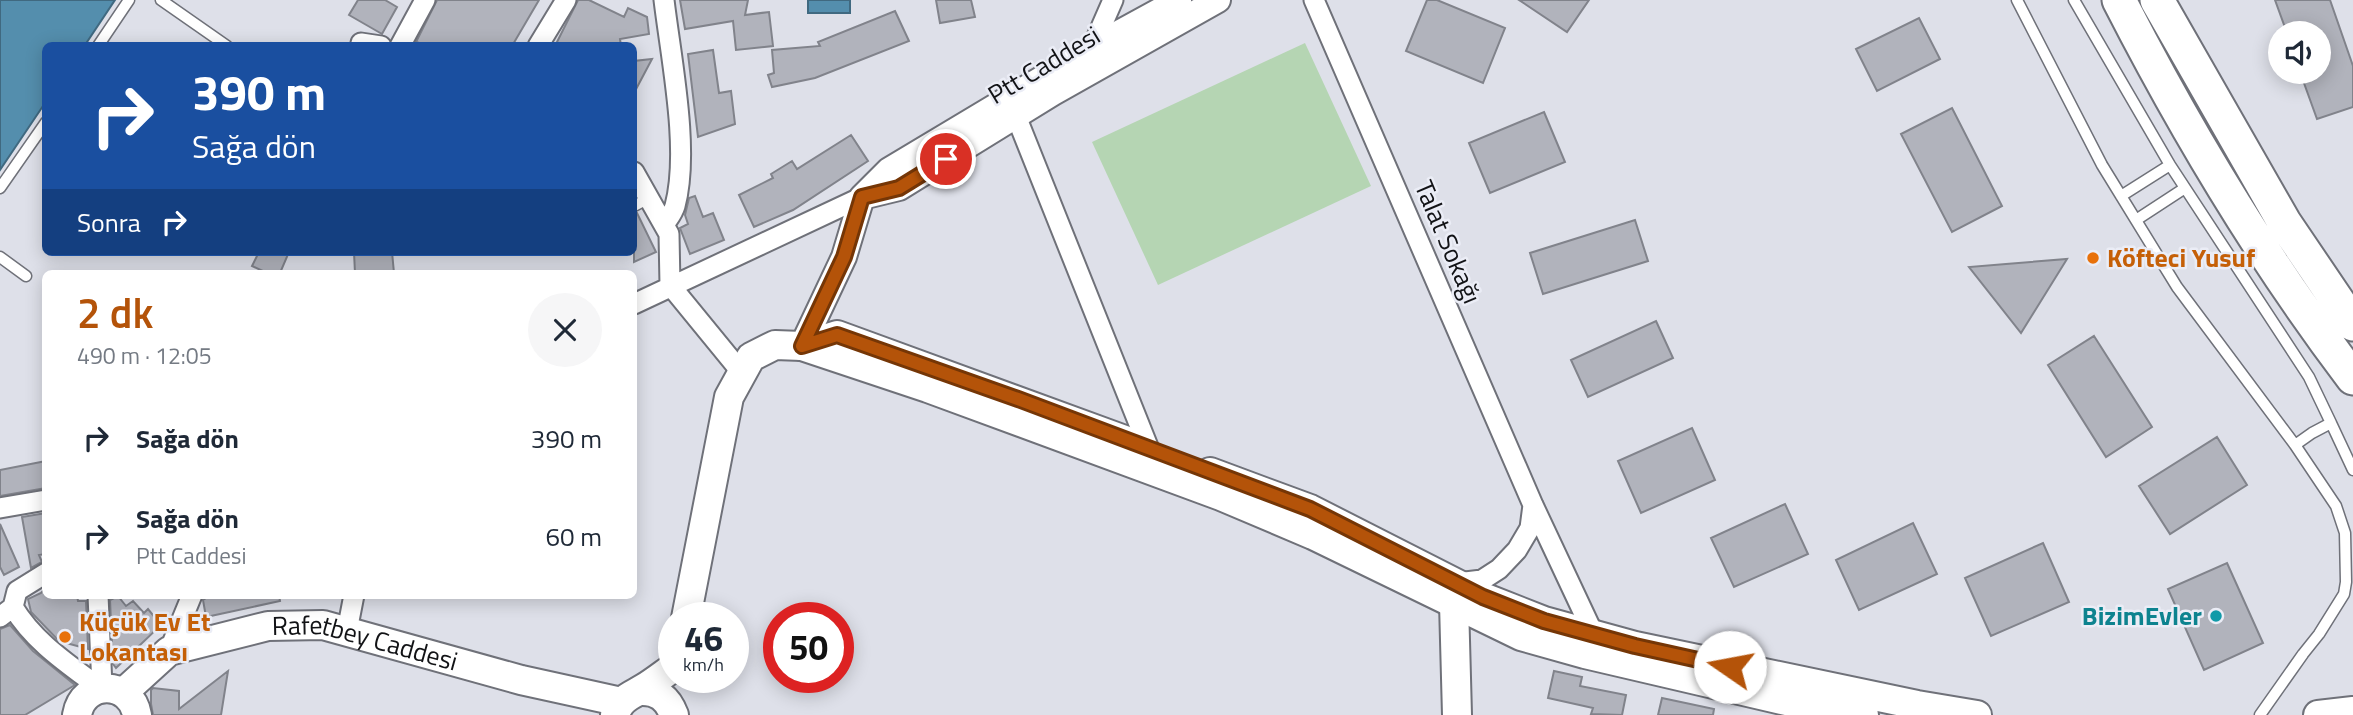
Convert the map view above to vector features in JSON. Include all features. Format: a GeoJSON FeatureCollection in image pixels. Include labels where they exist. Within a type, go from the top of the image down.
{"type":"FeatureCollection","features":[{"type":"Feature","properties":{"kind":"highway"},"geometry":{"type":"LineString","coordinates":[[2119,0],[2213,168],[2285,283],[2353,378]]}},
{"type":"Feature","properties":{"kind":"highway"},"geometry":{"type":"LineString","coordinates":[[2157,0],[2284,222],[2353,324]]}},
{"type":"Feature","properties":{"kind":"main road"},"geometry":{"type":"LineString","coordinates":[[802,346],[837,335],[1018,399],[1310,509],[1455,593],[1521,636],[1585,654],[1795,703],[1864,715]]}},
{"type":"Feature","properties":{"kind":"main road"},"geometry":{"type":"LineString","coordinates":[[689,602],[729,397],[751,357],[775,345],[802,346],[940,392],[1221,496],[1455,593],[1483,597],[1544,621],[1635,646],[1730,667],[1977,715]]}},
{"type":"Feature","properties":{"kind":"main road"},"geometry":{"type":"LineString","coordinates":[[1455,593],[1457,715]]}},
{"type":"Feature","properties":{"kind":"main road","name":"Rafetbey Caddesi"},"geometry":{"type":"LineString","coordinates":[[77,715],[82,700],[88,694],[116,696],[169,651],[268,626],[323,625],[522,680],[625,702],[657,693],[673,699]]}},
{"type":"Feature","properties":{"kind":"main road"},"geometry":{"type":"LineString","coordinates":[[625,702],[658,678]]}},
{"type":"Feature","properties":{"kind":"main road"},"geometry":{"type":"LineString","coordinates":[[2318,715],[2353,711]]}},
{"type":"Feature","properties":{"kind":"street"},"geometry":{"type":"LineString","coordinates":[[402,42],[425,0]]}},
{"type":"Feature","properties":{"kind":"street"},"geometry":{"type":"LineString","coordinates":[[540,42],[566,0]]}},
{"type":"Feature","properties":{"kind":"street"},"geometry":{"type":"LineString","coordinates":[[664,0],[680,134],[680,175],[675,207],[664,225]]}},
{"type":"Feature","properties":{"kind":"street"},"geometry":{"type":"LineString","coordinates":[[1092,48],[1113,0]]}},
{"type":"Feature","properties":{"kind":"street","name":"Ptt Caddesi"},"geometry":{"type":"LineString","coordinates":[[862,197],[889,170],[1092,48],[1179,0]]}},
{"type":"Feature","properties":{"kind":"street","name":"Ptt Caddesi"},"geometry":{"type":"LineString","coordinates":[[637,302],[862,197],[899,188],[1112,58],[1218,0]]}},
{"type":"Feature","properties":{"kind":"street","name":"Talat Sokağı"},"geometry":{"type":"LineString","coordinates":[[1314,0],[1533,505],[1594,635]]}},
{"type":"Feature","properties":{"kind":"street"},"geometry":{"type":"LineString","coordinates":[[2110,0],[2139,39]]}},
{"type":"Feature","properties":{"kind":"street"},"geometry":{"type":"LineString","coordinates":[[1016,116],[1149,449]]}},
{"type":"Feature","properties":{"kind":"street"},"geometry":{"type":"LineString","coordinates":[[637,185],[641,202],[664,225],[669,234],[670,285],[742,373]]}},
{"type":"Feature","properties":{"kind":"street"},"geometry":{"type":"LineString","coordinates":[[802,346],[844,257],[862,197]]}},
{"type":"Feature","properties":{"kind":"street"},"geometry":{"type":"LineString","coordinates":[[0,508],[42,501]]}},
{"type":"Feature","properties":{"kind":"street"},"geometry":{"type":"LineString","coordinates":[[1455,593],[1499,569],[1517,550],[1530,528],[1533,505]]}},
{"type":"Feature","properties":{"kind":"street"},"geometry":{"type":"LineString","coordinates":[[42,575],[17,591],[7,612],[22,621],[41,642],[116,696]]}},
{"type":"Feature","properties":{"kind":"street"},"geometry":{"type":"LineString","coordinates":[[99,599],[116,696]]}},
{"type":"Feature","properties":{"kind":"street"},"geometry":{"type":"LineString","coordinates":[[169,651],[190,599]]}},
{"type":"Feature","properties":{"kind":"street"},"geometry":{"type":"LineString","coordinates":[[347,631],[353,599]]}},
{"type":"Feature","properties":{"kind":"lane"},"geometry":{"type":"LineString","coordinates":[[101,42],[129,0]]}},
{"type":"Feature","properties":{"kind":"lane"},"geometry":{"type":"LineString","coordinates":[[160,0],[221,42]]}},
{"type":"Feature","properties":{"kind":"lane"},"geometry":{"type":"LineString","coordinates":[[2017,0],[2121,196],[2177,287],[2295,445],[2336,506],[2345,533],[2344,594],[2319,634],[2260,715]]}},
{"type":"Feature","properties":{"kind":"lane"},"geometry":{"type":"LineString","coordinates":[[2074,0],[2170,165],[2309,377],[2353,470]]}},
{"type":"Feature","properties":{"kind":"lane"},"geometry":{"type":"LineString","coordinates":[[0,188],[42,128]]}},
{"type":"Feature","properties":{"kind":"lane"},"geometry":{"type":"LineString","coordinates":[[2121,196],[2170,165]]}},
{"type":"Feature","properties":{"kind":"lane"},"geometry":{"type":"LineString","coordinates":[[2136,220],[2185,188]]}},
{"type":"Feature","properties":{"kind":"lane"},"geometry":{"type":"LineString","coordinates":[[0,257],[26,276]]}},
{"type":"Feature","properties":{"kind":"lane"},"geometry":{"type":"LineString","coordinates":[[2295,445],[2331,423]]}},
{"type":"Feature","properties":{"kind":"green space"},"geometry":{"type":"Polygon","coordinates":[[[1305,43],[1371,186],[1158,285],[1092,142],[1305,43]]]}},
{"type":"Feature","properties":{"kind":"water"},"geometry":{"type":"Polygon","coordinates":[[[0,0],[115,0],[87,42],[42,42],[42,107],[0,170],[0,0]]]}},
{"type":"Feature","properties":{"kind":"water"},"geometry":{"type":"Polygon","coordinates":[[[808,0],[850,0],[850,13],[808,13],[808,0]]]}},
{"type":"Feature","properties":{"kind":"building"},"geometry":{"type":"Polygon","coordinates":[[[358,0],[385,0],[397,7],[382,34],[349,15],[358,0]]]}},
{"type":"Feature","properties":{"kind":"building"},"geometry":{"type":"Polygon","coordinates":[[[437,0],[539,0],[514,42],[416,42],[437,0]]]}},
{"type":"Feature","properties":{"kind":"building"},"geometry":{"type":"Polygon","coordinates":[[[578,0],[589,0],[624,17],[628,8],[647,17],[649,34],[620,39],[620,42],[557,42],[578,0]]]}},
{"type":"Feature","properties":{"kind":"building"},"geometry":{"type":"Polygon","coordinates":[[[680,0],[748,0],[745,15],[769,12],[773,46],[736,50],[733,21],[685,29],[680,0]]]}},
{"type":"Feature","properties":{"kind":"building"},"geometry":{"type":"Polygon","coordinates":[[[936,0],[971,0],[975,17],[940,23],[936,0]]]}},
{"type":"Feature","properties":{"kind":"building"},"geometry":{"type":"Polygon","coordinates":[[[1427,0],[1437,0],[1505,28],[1483,83],[1406,51],[1427,0]]]}},
{"type":"Feature","properties":{"kind":"building"},"geometry":{"type":"Polygon","coordinates":[[[1519,0],[1589,0],[1567,32],[1519,0]]]}},
{"type":"Feature","properties":{"kind":"building"},"geometry":{"type":"Polygon","coordinates":[[[2275,0],[2330,0],[2353,66],[2353,107],[2317,119],[2304,84],[2331,84],[2331,21],[2283,21],[2275,0]]]}},
{"type":"Feature","properties":{"kind":"building"},"geometry":{"type":"Polygon","coordinates":[[[895,11],[909,41],[815,78],[772,87],[768,75],[774,73],[772,50],[820,46],[818,42],[895,11]]]}},
{"type":"Feature","properties":{"kind":"building"},"geometry":{"type":"Polygon","coordinates":[[[1919,18],[1940,59],[1877,91],[1856,49],[1919,18]]]}},
{"type":"Feature","properties":{"kind":"building"},"geometry":{"type":"Polygon","coordinates":[[[713,50],[719,93],[731,91],[735,124],[698,137],[688,54],[713,50]]]}},
{"type":"Feature","properties":{"kind":"building"},"geometry":{"type":"Polygon","coordinates":[[[652,59],[637,87],[637,61],[652,59]]]}},
{"type":"Feature","properties":{"kind":"building"},"geometry":{"type":"Polygon","coordinates":[[[1952,108],[2002,206],[1952,232],[1901,134],[1952,108]]]}},
{"type":"Feature","properties":{"kind":"building"},"geometry":{"type":"Polygon","coordinates":[[[1544,112],[1565,162],[1490,193],[1469,143],[1544,112]]]}},
{"type":"Feature","properties":{"kind":"building"},"geometry":{"type":"Polygon","coordinates":[[[851,135],[868,161],[793,210],[754,227],[739,195],[773,178],[771,174],[792,161],[797,169],[851,135]]]}},
{"type":"Feature","properties":{"kind":"building"},"geometry":{"type":"Polygon","coordinates":[[[695,196],[703,217],[713,213],[724,240],[690,254],[680,228],[688,224],[685,215],[689,198],[695,196]]]}},
{"type":"Feature","properties":{"kind":"building"},"geometry":{"type":"Polygon","coordinates":[[[637,213],[656,252],[634,262],[634,256],[637,256],[637,213]]]}},
{"type":"Feature","properties":{"kind":"building"},"geometry":{"type":"Polygon","coordinates":[[[1635,220],[1648,261],[1543,294],[1530,253],[1635,220]]]}},
{"type":"Feature","properties":{"kind":"building"},"geometry":{"type":"Polygon","coordinates":[[[257,256],[287,256],[281,270],[261,270],[252,266],[257,256]]]}},
{"type":"Feature","properties":{"kind":"building"},"geometry":{"type":"Polygon","coordinates":[[[354,256],[392,256],[394,270],[355,270],[354,256]]]}},
{"type":"Feature","properties":{"kind":"building"},"geometry":{"type":"Polygon","coordinates":[[[2067,259],[2021,333],[1969,267],[2006,264],[2067,259]]]}},
{"type":"Feature","properties":{"kind":"building"},"geometry":{"type":"Polygon","coordinates":[[[1656,321],[1673,358],[1588,397],[1571,360],[1656,321]]]}},
{"type":"Feature","properties":{"kind":"building"},"geometry":{"type":"Polygon","coordinates":[[[2094,336],[2152,427],[2106,457],[2048,365],[2094,336]]]}},
{"type":"Feature","properties":{"kind":"building"},"geometry":{"type":"Polygon","coordinates":[[[1692,428],[1715,480],[1641,513],[1618,461],[1692,428]]]}},
{"type":"Feature","properties":{"kind":"building"},"geometry":{"type":"Polygon","coordinates":[[[2217,437],[2247,485],[2170,534],[2139,486],[2217,437]]]}},
{"type":"Feature","properties":{"kind":"building"},"geometry":{"type":"Polygon","coordinates":[[[42,462],[42,489],[0,496],[0,470],[42,462]]]}},
{"type":"Feature","properties":{"kind":"building"},"geometry":{"type":"Polygon","coordinates":[[[1785,504],[1808,554],[1734,587],[1711,538],[1785,504]]]}},
{"type":"Feature","properties":{"kind":"building"},"geometry":{"type":"Polygon","coordinates":[[[42,514],[42,555],[39,555],[42,562],[31,568],[22,517],[42,514]]]}},
{"type":"Feature","properties":{"kind":"building"},"geometry":{"type":"Polygon","coordinates":[[[1913,523],[1937,574],[1859,610],[1836,560],[1913,523]]]}},
{"type":"Feature","properties":{"kind":"building"},"geometry":{"type":"Polygon","coordinates":[[[0,524],[19,567],[4,575],[0,567],[0,524]]]}},
{"type":"Feature","properties":{"kind":"building"},"geometry":{"type":"Polygon","coordinates":[[[2043,543],[2069,602],[1991,636],[1965,578],[2043,543]]]}},
{"type":"Feature","properties":{"kind":"building","name":"BizimEvler"},"geometry":{"type":"Polygon","coordinates":[[[2227,563],[2263,643],[2204,670],[2168,589],[2227,563]]]}},
{"type":"Feature","properties":{"kind":"building"},"geometry":{"type":"Polygon","coordinates":[[[41,593],[42,599],[86,601],[88,649],[59,641],[31,612],[28,599],[41,593]]]}},
{"type":"Feature","properties":{"kind":"building"},"geometry":{"type":"Polygon","coordinates":[[[120,599],[126,606],[133,601],[144,613],[148,609],[161,625],[116,668],[113,664],[110,600],[120,599]]]}},
{"type":"Feature","properties":{"kind":"building"},"geometry":{"type":"Polygon","coordinates":[[[280,599],[280,601],[206,617],[203,600],[280,599]]]}},
{"type":"Feature","properties":{"kind":"building"},"geometry":{"type":"Polygon","coordinates":[[[10,625],[33,651],[75,685],[25,715],[0,715],[0,629],[10,625]]]}},
{"type":"Feature","properties":{"kind":"building"},"geometry":{"type":"Polygon","coordinates":[[[228,671],[221,715],[153,715],[153,688],[179,691],[179,709],[228,671]]]}},
{"type":"Feature","properties":{"kind":"building"},"geometry":{"type":"Polygon","coordinates":[[[1554,671],[1582,677],[1580,686],[1626,695],[1622,715],[1591,714],[1593,708],[1548,698],[1554,671]]]}},
{"type":"Feature","properties":{"kind":"building"},"geometry":{"type":"Polygon","coordinates":[[[1662,698],[1714,709],[1713,715],[1658,715],[1662,698]]]}},
{"type":"Feature","properties":{"kind":"place","name":"Köfteci Yusuf"},"geometry":{"type":"Point","coordinates":[2093,258]}},
{"type":"Feature","properties":{"kind":"place","name":"BizimEvler"},"geometry":{"type":"Point","coordinates":[2216,616]}},
{"type":"Feature","properties":{"kind":"place","name":"Küçük Ev Et Lokantası"},"geometry":{"type":"Point","coordinates":[65,637]}},
{"type":"Feature","properties":{"kind":"route"},"geometry":{"type":"LineString","coordinates":[[946,159],[899,188],[862,197],[844,257],[802,346],[837,335],[1018,399],[1310,509],[1483,597],[1544,621],[1635,646],[1730,667]]}}]}
